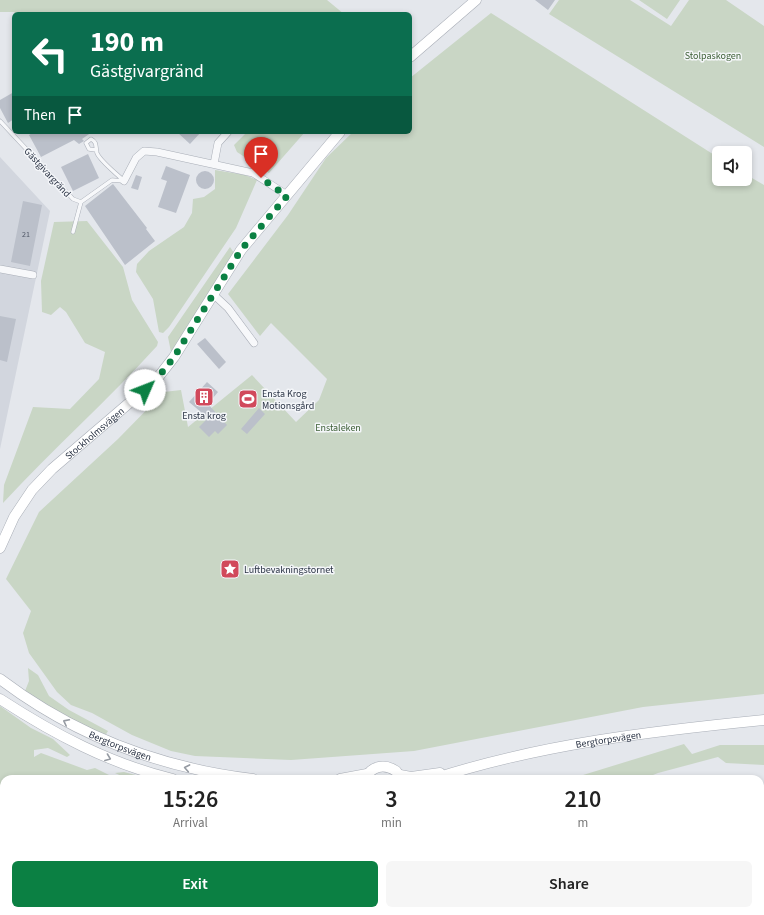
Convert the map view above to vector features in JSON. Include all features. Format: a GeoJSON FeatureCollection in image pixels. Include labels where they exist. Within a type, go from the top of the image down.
{"type":"FeatureCollection","features":[{"type":"Feature","properties":{"kind":"main road"},"geometry":{"type":"LineString","coordinates":[[412,55],[476,0]]}},
{"type":"Feature","properties":{"kind":"main road","name":"Stockholmsvägen"},"geometry":{"type":"LineString","coordinates":[[0,548],[14,517],[32,490],[52,469],[156,380],[174,357],[241,250],[338,134]]}},
{"type":"Feature","properties":{"kind":"main road","name":"Bergtorpsvägen"},"geometry":{"type":"LineString","coordinates":[[0,679],[51,714],[90,734],[130,750],[180,767],[229,775]]}},
{"type":"Feature","properties":{"kind":"main road","name":"Bergtorpsvägen"},"geometry":{"type":"LineString","coordinates":[[0,699],[66,740],[104,757],[155,775]]}},
{"type":"Feature","properties":{"kind":"main road","name":"Bergtorpsvägen"},"geometry":{"type":"LineString","coordinates":[[446,775],[506,758],[581,743],[764,720]]}},
{"type":"Feature","properties":{"kind":"main road","name":"Bergtorpsvägen"},"geometry":{"type":"LineString","coordinates":[[367,775],[372,769],[383,766],[391,767],[398,775]]}},
{"type":"Feature","properties":{"kind":"main road","name":"Bergtorpsvägen"},"geometry":{"type":"LineString","coordinates":[[429,775],[456,772]]}},
{"type":"Feature","properties":{"kind":"street"},"geometry":{"type":"LineString","coordinates":[[214,164],[218,143],[226,134]]}},
{"type":"Feature","properties":{"kind":"street"},"geometry":{"type":"LineString","coordinates":[[124,181],[136,158],[144,151],[253,173],[287,196]]}},
{"type":"Feature","properties":{"kind":"street"},"geometry":{"type":"LineString","coordinates":[[0,269],[33,275]]}},
{"type":"Feature","properties":{"kind":"street"},"geometry":{"type":"LineString","coordinates":[[214,295],[228,308],[254,343]]}},
{"type":"Feature","properties":{"kind":"lane","name":"Gästgivargränd"},"geometry":{"type":"LineString","coordinates":[[0,120],[12,133]]}},
{"type":"Feature","properties":{"kind":"lane","name":"Gästgivargränd"},"geometry":{"type":"LineString","coordinates":[[13,134],[73,199],[81,202]]}},
{"type":"Feature","properties":{"kind":"lane"},"geometry":{"type":"LineString","coordinates":[[96,150],[124,181]]}},
{"type":"Feature","properties":{"kind":"lane"},"geometry":{"type":"LineString","coordinates":[[73,232],[81,202],[112,180],[124,181]]}},
{"type":"Feature","properties":{"kind":"shaded area"},"geometry":{"type":"Polygon","coordinates":[[[0,157],[50,211],[0,449],[0,157]]]}},
{"type":"Feature","properties":{"kind":"green space"},"geometry":{"type":"Polygon","coordinates":[[[0,0],[327,0],[342,12],[12,12],[0,12],[0,0]]]}},
{"type":"Feature","properties":{"kind":"green space","name":"Stolpaskogen"},"geometry":{"type":"Polygon","coordinates":[[[559,0],[630,0],[671,26],[689,0],[726,0],[764,26],[764,147],[549,14],[559,0]]]}},
{"type":"Feature","properties":{"kind":"green space"},"geometry":{"type":"Polygon","coordinates":[[[639,0],[680,0],[667,19],[639,0]]]}},
{"type":"Feature","properties":{"kind":"green space","name":"Enstaleken"},"geometry":{"type":"Polygon","coordinates":[[[491,13],[712,154],[712,186],[752,186],[752,178],[764,185],[764,694],[643,707],[414,751],[291,760],[195,756],[171,751],[132,735],[92,713],[71,705],[57,692],[29,653],[23,633],[31,611],[6,579],[39,512],[118,439],[164,392],[181,390],[188,427],[252,375],[296,422],[319,400],[327,379],[271,323],[260,336],[228,294],[288,215],[326,158],[351,134],[412,134],[412,76],[491,13]]]}},
{"type":"Feature","properties":{"kind":"green space"},"geometry":{"type":"Polygon","coordinates":[[[245,134],[303,134],[269,173],[237,152],[234,145],[245,134]]]}},
{"type":"Feature","properties":{"kind":"green space"},"geometry":{"type":"Polygon","coordinates":[[[215,170],[245,175],[257,180],[236,228],[169,327],[163,333],[159,332],[153,299],[136,272],[137,264],[149,251],[184,227],[192,213],[193,199],[204,197],[215,189],[215,170]]]}},
{"type":"Feature","properties":{"kind":"green space"},"geometry":{"type":"Polygon","coordinates":[[[87,221],[123,267],[132,300],[158,342],[157,346],[3,503],[4,485],[33,407],[70,409],[99,379],[105,352],[85,343],[66,312],[60,307],[51,315],[42,312],[41,281],[54,222],[87,221]]]}},
{"type":"Feature","properties":{"kind":"green space"},"geometry":{"type":"Polygon","coordinates":[[[230,247],[234,253],[171,352],[168,337],[230,247]]]}},
{"type":"Feature","properties":{"kind":"green space"},"geometry":{"type":"Polygon","coordinates":[[[28,668],[38,675],[49,696],[69,710],[108,731],[105,736],[39,702],[25,691],[29,681],[28,668]]]}},
{"type":"Feature","properties":{"kind":"green space"},"geometry":{"type":"Polygon","coordinates":[[[0,706],[31,728],[53,739],[70,755],[67,757],[48,748],[34,750],[34,757],[41,753],[87,770],[95,768],[109,775],[0,775],[0,706]]]}},
{"type":"Feature","properties":{"kind":"green space"},"geometry":{"type":"Polygon","coordinates":[[[684,744],[692,754],[720,745],[764,745],[764,765],[726,763],[718,757],[653,775],[583,775],[684,744]]]}},
{"type":"Feature","properties":{"kind":"green space"},"geometry":{"type":"Polygon","coordinates":[[[124,772],[136,775],[119,775],[115,773],[124,772]]]}},
{"type":"Feature","properties":{"kind":"building"},"geometry":{"type":"Polygon","coordinates":[[[535,0],[555,0],[548,10],[535,0]]]}},
{"type":"Feature","properties":{"kind":"building"},"geometry":{"type":"Polygon","coordinates":[[[12,93],[12,120],[8,123],[0,108],[0,100],[12,93]]]}},
{"type":"Feature","properties":{"kind":"building"},"geometry":{"type":"Polygon","coordinates":[[[89,134],[82,139],[84,141],[79,144],[74,140],[41,157],[29,135],[89,134]]]}},
{"type":"Feature","properties":{"kind":"building"},"geometry":{"type":"Polygon","coordinates":[[[179,134],[199,134],[190,144],[179,134]]]}},
{"type":"Feature","properties":{"kind":"building"},"geometry":{"type":"Polygon","coordinates":[[[88,154],[99,178],[73,191],[61,167],[88,154]]]}},
{"type":"Feature","properties":{"kind":"building"},"geometry":{"type":"Polygon","coordinates":[[[166,166],[190,175],[176,213],[158,207],[167,181],[161,179],[166,166]]]}},
{"type":"Feature","properties":{"kind":"building"},"geometry":{"type":"Polygon","coordinates":[[[205,171],[211,174],[214,180],[211,186],[205,189],[199,186],[196,180],[199,174],[205,171]]]}},
{"type":"Feature","properties":{"kind":"building"},"geometry":{"type":"Polygon","coordinates":[[[136,175],[142,177],[138,190],[131,188],[136,175]]]}},
{"type":"Feature","properties":{"kind":"building"},"geometry":{"type":"Polygon","coordinates":[[[113,184],[147,228],[146,229],[155,241],[125,265],[85,206],[113,184]]]}},
{"type":"Feature","properties":{"kind":"building"},"geometry":{"type":"Polygon","coordinates":[[[23,201],[42,205],[30,266],[11,262],[23,201]]]}},
{"type":"Feature","properties":{"kind":"building"},"geometry":{"type":"Polygon","coordinates":[[[0,316],[16,319],[7,362],[0,360],[0,316]]]}},
{"type":"Feature","properties":{"kind":"building"},"geometry":{"type":"Polygon","coordinates":[[[205,338],[226,362],[219,369],[197,344],[205,338]]]}},
{"type":"Feature","properties":{"kind":"building"},"geometry":{"type":"Polygon","coordinates":[[[207,382],[218,392],[208,404],[227,425],[218,434],[215,431],[209,437],[199,427],[208,418],[189,402],[207,382]]]}},
{"type":"Feature","properties":{"kind":"building"},"geometry":{"type":"Polygon","coordinates":[[[259,408],[265,414],[247,434],[241,429],[259,408]]]}},
{"type":"Feature","properties":{"kind":"place","name":"Ensta krog"},"geometry":{"type":"Point","coordinates":[204,397]}},
{"type":"Feature","properties":{"kind":"place","name":"Ensta Krog Motionsgård"},"geometry":{"type":"Point","coordinates":[248,399]}},
{"type":"Feature","properties":{"kind":"place","name":"Luftbevakningstornet"},"geometry":{"type":"Point","coordinates":[230,569]}},
{"type":"Feature","properties":{"kind":"route"},"geometry":{"type":"LineString","coordinates":[[145,390],[156,380],[174,357],[241,250],[287,196],[261,178]]}}]}
